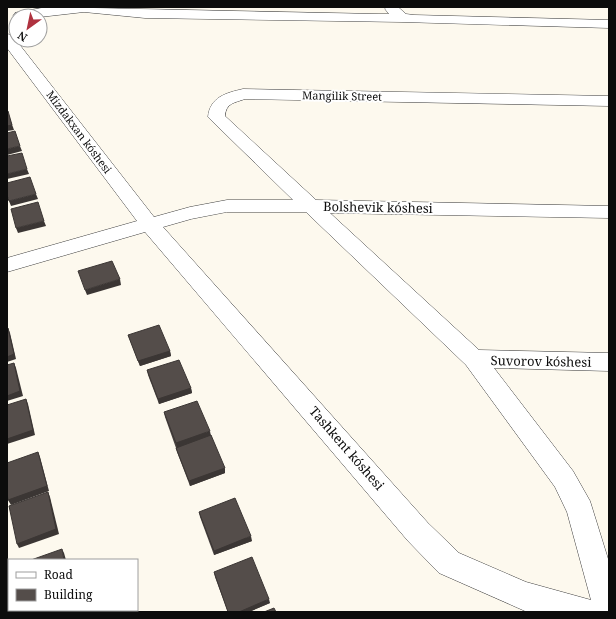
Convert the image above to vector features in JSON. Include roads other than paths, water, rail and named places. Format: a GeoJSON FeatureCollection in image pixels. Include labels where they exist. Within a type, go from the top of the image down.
{"type":"FeatureCollection","features":[{"type":"Feature","properties":{"kind":"street"},"geometry":{"type":"LineString","coordinates":[[48,11],[98,7]]}},
{"type":"Feature","properties":{"kind":"street"},"geometry":{"type":"LineString","coordinates":[[390,7],[402,18]]}},
{"type":"Feature","properties":{"kind":"street"},"geometry":{"type":"LineString","coordinates":[[83,8],[110,12],[344,19],[501,14],[609,24]]}},
{"type":"Feature","properties":{"kind":"street","name":"Mizdakxan kóshesi"},"geometry":{"type":"LineString","coordinates":[[7,38],[150,225]]}},
{"type":"Feature","properties":{"kind":"street","name":"Mangilik Street"},"geometry":{"type":"LineString","coordinates":[[609,101],[243,94],[223,101],[216,108],[216,117],[309,206],[474,359],[564,479],[580,510],[609,612]]}},
{"type":"Feature","properties":{"kind":"street","name":"Bolshevik kóshesi"},"geometry":{"type":"LineString","coordinates":[[7,265],[190,213],[227,206],[309,206],[609,212]]}},
{"type":"Feature","properties":{"kind":"street","name":"Tashkent kóshesi"},"geometry":{"type":"LineString","coordinates":[[150,225],[418,532],[449,563],[524,596],[584,612]]}},
{"type":"Feature","properties":{"kind":"street","name":"Suvorov kóshesi"},"geometry":{"type":"LineString","coordinates":[[474,359],[609,362]]}}]}
